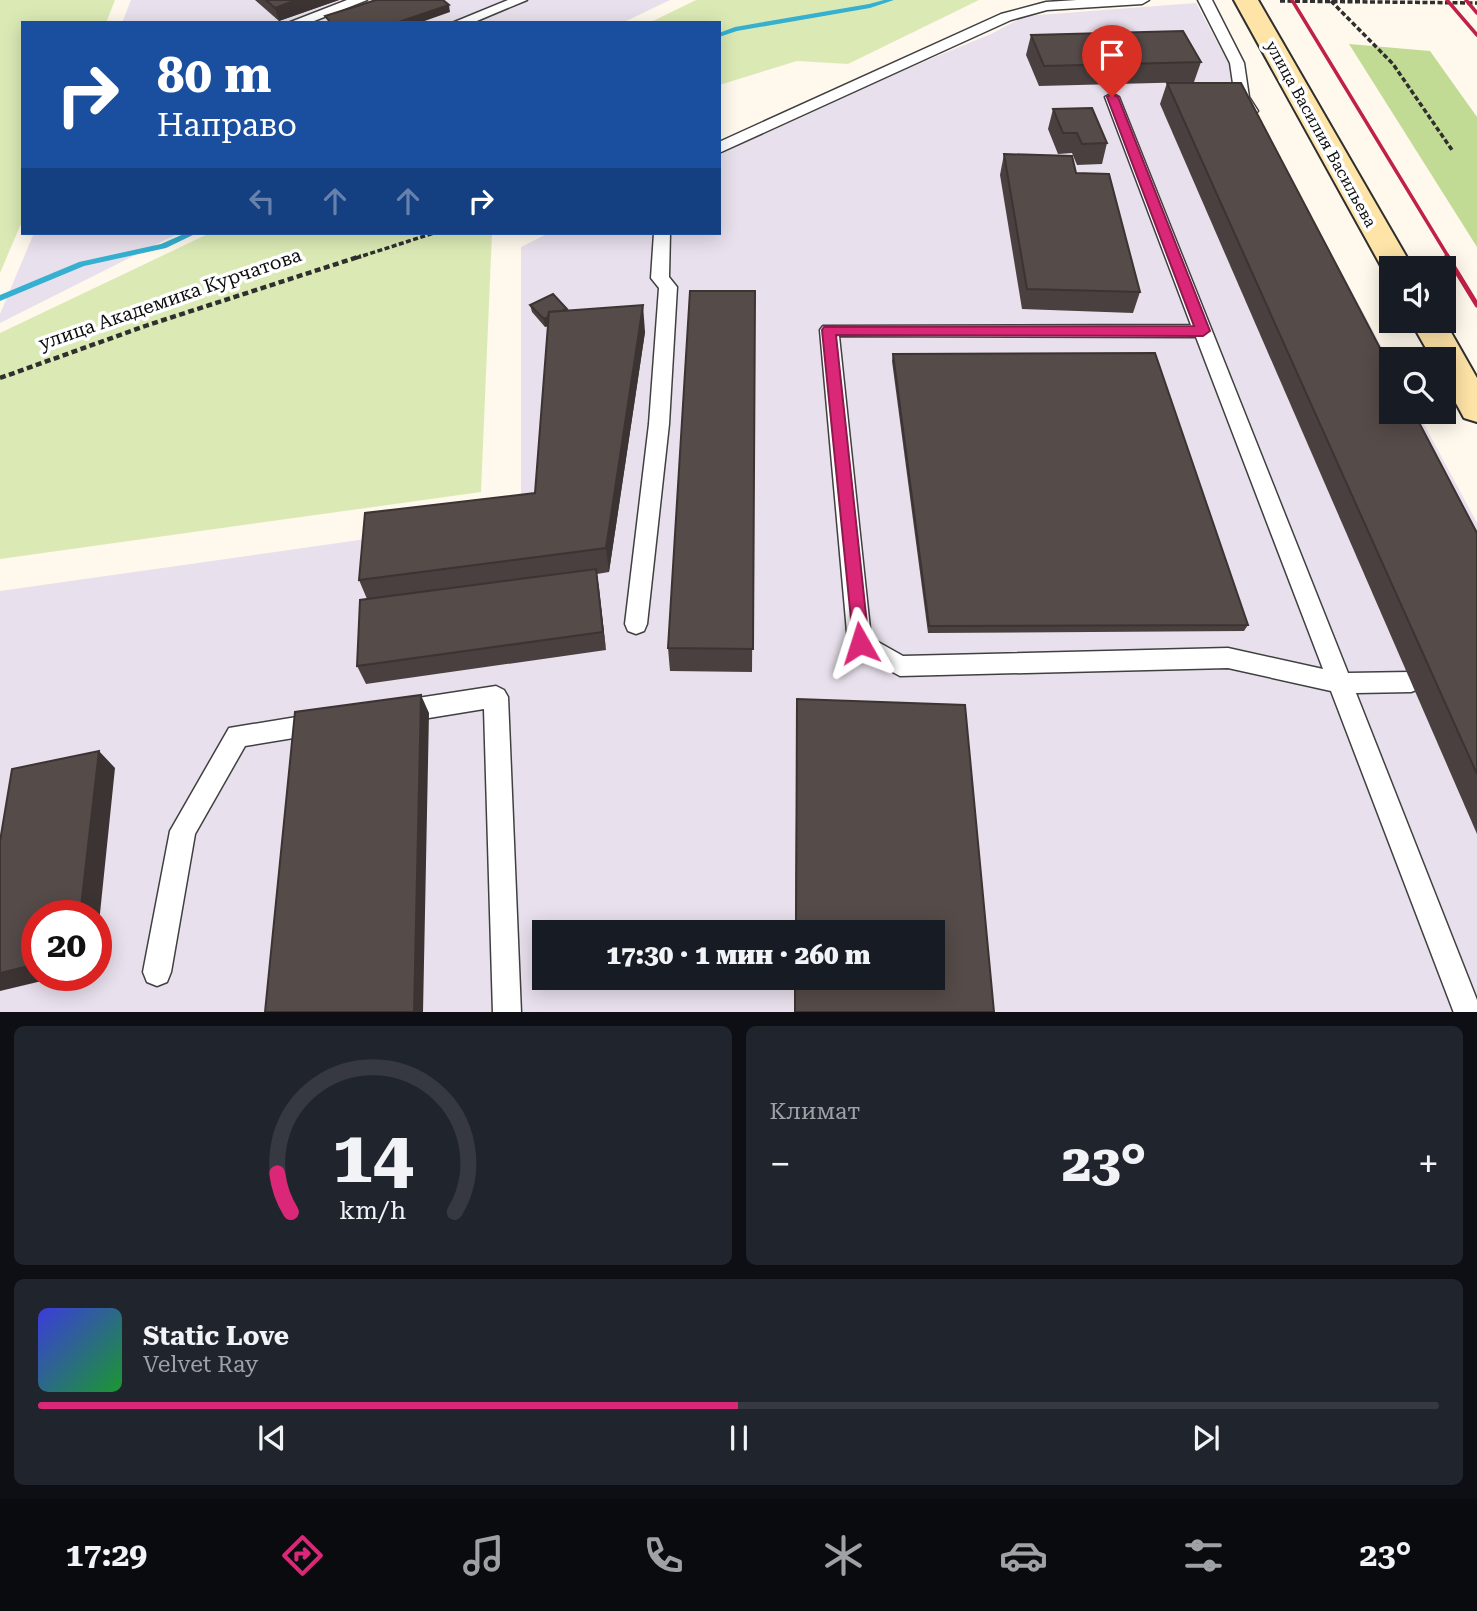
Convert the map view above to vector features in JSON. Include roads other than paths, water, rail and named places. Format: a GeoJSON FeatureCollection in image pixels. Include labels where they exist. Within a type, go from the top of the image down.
{"type":"FeatureCollection","features":[{"type":"Feature","properties":{"kind":"main road","name":"улица Василия Васильева"},"geometry":{"type":"LineString","coordinates":[[1246,0],[1390,256]]}},
{"type":"Feature","properties":{"kind":"main road"},"geometry":{"type":"LineString","coordinates":[[1434,333],[1477,409]]}},
{"type":"Feature","properties":{"kind":"lane"},"geometry":{"type":"LineString","coordinates":[[301,21],[360,0]]}},
{"type":"Feature","properties":{"kind":"lane"},"geometry":{"type":"LineString","coordinates":[[473,0],[489,12]]}},
{"type":"Feature","properties":{"kind":"lane"},"geometry":{"type":"LineString","coordinates":[[464,21],[520,0]]}},
{"type":"Feature","properties":{"kind":"lane"},"geometry":{"type":"LineString","coordinates":[[721,147],[1006,17],[1046,6],[1142,0]]}},
{"type":"Feature","properties":{"kind":"lane"},"geometry":{"type":"LineString","coordinates":[[1205,0],[1237,63],[1242,97],[1255,121]]}},
{"type":"Feature","properties":{"kind":"lane"},"geometry":{"type":"LineString","coordinates":[[1112,97],[1468,1012]]}},
{"type":"Feature","properties":{"kind":"lane"},"geometry":{"type":"LineString","coordinates":[[636,624],[659,424],[668,286],[660,278],[662,235]]}},
{"type":"Feature","properties":{"kind":"lane"},"geometry":{"type":"LineString","coordinates":[[1203,331],[829,330],[860,643],[900,666],[1228,657],[1340,683],[1411,682]]}},
{"type":"Feature","properties":{"kind":"lane"},"geometry":{"type":"LineString","coordinates":[[374,716],[496,698],[507,1012]]}},
{"type":"Feature","properties":{"kind":"lane"},"geometry":{"type":"LineString","coordinates":[[157,972],[183,831],[238,736],[347,720]]}},
{"type":"Feature","properties":{"kind":"waterway"},"geometry":{"type":"LineString","coordinates":[[721,34],[735,29],[891,0]]}},
{"type":"Feature","properties":{"kind":"waterway"},"geometry":{"type":"LineString","coordinates":[[0,298],[82,264],[163,246],[188,235]]}},
{"type":"Feature","properties":{"kind":"railway"},"geometry":{"type":"LineString","coordinates":[[1292,0],[1448,256]]}},
{"type":"Feature","properties":{"kind":"railway"},"geometry":{"type":"LineString","coordinates":[[1447,0],[1477,35]]}},
{"type":"Feature","properties":{"kind":"railway"},"geometry":{"type":"LineString","coordinates":[[1466,0],[1477,13]]}},
{"type":"Feature","properties":{"kind":"railway"},"geometry":{"type":"LineString","coordinates":[[1456,271],[1477,305]]}}]}
